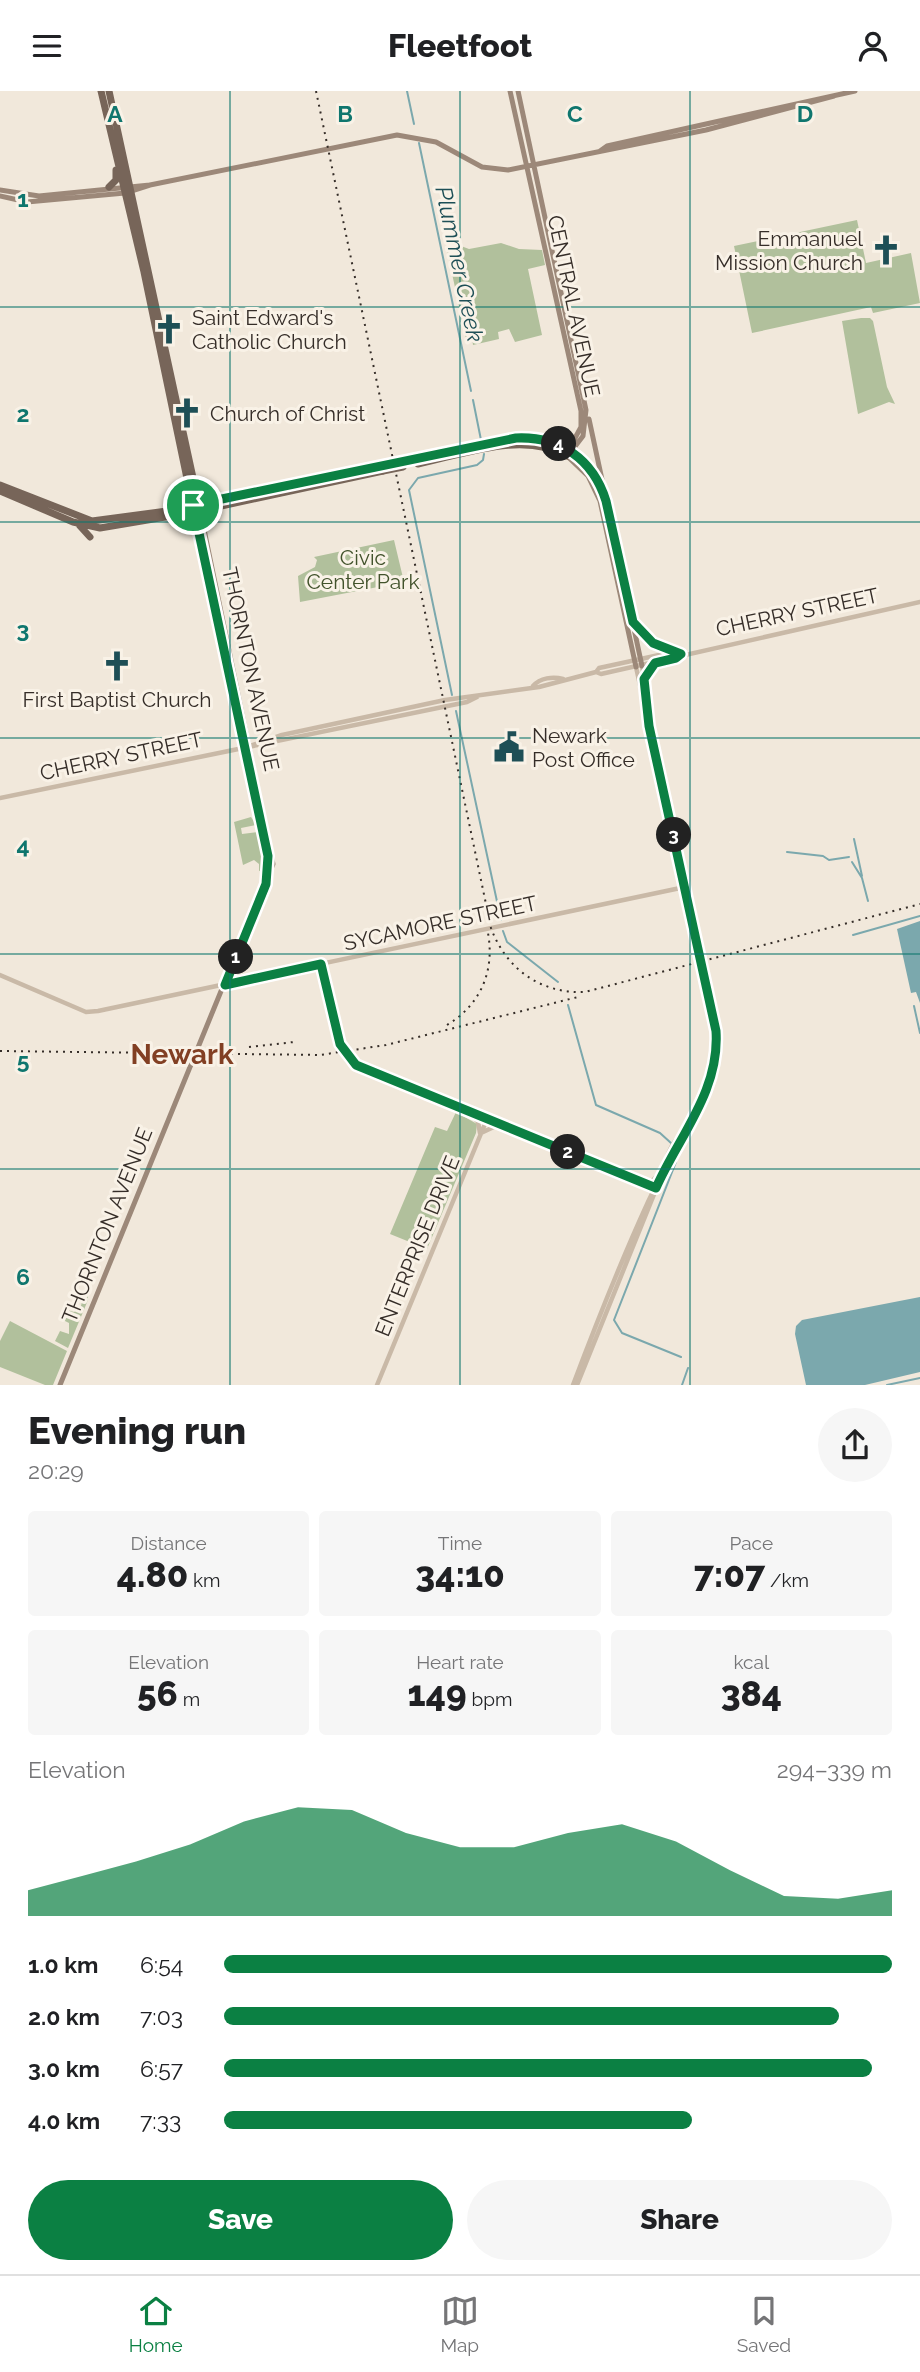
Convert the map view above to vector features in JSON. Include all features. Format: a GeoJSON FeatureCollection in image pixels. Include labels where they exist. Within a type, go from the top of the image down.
{"type":"FeatureCollection","features":[{"type":"Feature","properties":{"kind":"main road","name":"THORNTON AVENUE"},"geometry":{"type":"LineString","coordinates":[[101,91],[117,163],[128,189]]}},
{"type":"Feature","properties":{"kind":"main road","name":"THORNTON AVENUE"},"geometry":{"type":"LineString","coordinates":[[108,91],[247,746],[267,850],[266,884]]}},
{"type":"Feature","properties":{"kind":"main road","name":"CENTRAL AVENUE"},"geometry":{"type":"LineString","coordinates":[[510,91],[530,165],[586,409],[586,428],[569,452]]}},
{"type":"Feature","properties":{"kind":"main road","name":"CENTRAL AVENUE"},"geometry":{"type":"LineString","coordinates":[[518,91],[530,165],[581,411],[581,427],[569,452]]}},
{"type":"Feature","properties":{"kind":"main road"},"geometry":{"type":"LineString","coordinates":[[0,196],[27,202],[128,189],[397,135],[436,142],[482,167],[508,170],[855,91]]}},
{"type":"Feature","properties":{"kind":"main road"},"geometry":{"type":"LineString","coordinates":[[109,187],[117,177],[117,163]]}},
{"type":"Feature","properties":{"kind":"main road"},"geometry":{"type":"LineString","coordinates":[[0,190],[38,196],[109,187],[128,189]]}},
{"type":"Feature","properties":{"kind":"main road"},"geometry":{"type":"LineString","coordinates":[[586,409],[638,663]]}},
{"type":"Feature","properties":{"kind":"main road"},"geometry":{"type":"LineString","coordinates":[[0,491],[91,528],[112,527],[516,438],[542,438],[569,452],[594,474],[606,501]]}},
{"type":"Feature","properties":{"kind":"main road"},"geometry":{"type":"LineString","coordinates":[[569,452],[594,485],[608,526],[633,622],[638,663]]}},
{"type":"Feature","properties":{"kind":"main road"},"geometry":{"type":"LineString","coordinates":[[22,482],[24,495]]}},
{"type":"Feature","properties":{"kind":"main road"},"geometry":{"type":"LineString","coordinates":[[0,485],[92,521],[197,508]]}},
{"type":"Feature","properties":{"kind":"main road","name":"THORNTON AVENUE"},"geometry":{"type":"LineString","coordinates":[[60,1385],[266,884],[273,859],[247,746],[248,733],[197,508]]}},
{"type":"Feature","properties":{"kind":"main road"},"geometry":{"type":"LineString","coordinates":[[76,523],[90,537]]}},
{"type":"Feature","properties":{"kind":"main road"},"geometry":{"type":"LineString","coordinates":[[633,622],[646,638],[678,653]]}},
{"type":"Feature","properties":{"kind":"street","name":"CHERRY STREET"},"geometry":{"type":"LineString","coordinates":[[596,672],[599,668],[638,663],[920,602]]}},
{"type":"Feature","properties":{"kind":"street","name":"CHERRY STREET"},"geometry":{"type":"LineString","coordinates":[[0,798],[295,735],[467,702],[478,696],[533,686],[537,681],[555,677],[564,679],[625,669],[638,663],[655,663],[676,658],[678,653]]}},
{"type":"Feature","properties":{"kind":"street"},"geometry":{"type":"LineString","coordinates":[[575,1385],[656,1188],[711,1080],[717,1043],[638,663]]}},
{"type":"Feature","properties":{"kind":"street"},"geometry":{"type":"LineString","coordinates":[[640,679],[655,663]]}},
{"type":"Feature","properties":{"kind":"street"},"geometry":{"type":"LineString","coordinates":[[625,669],[640,679]]}},
{"type":"Feature","properties":{"kind":"street"},"geometry":{"type":"LineString","coordinates":[[248,733],[260,743],[252,759]]}},
{"type":"Feature","properties":{"kind":"street","name":"SYCAMORE STREET"},"geometry":{"type":"LineString","coordinates":[[0,975],[86,1012],[685,887]]}},
{"type":"Feature","properties":{"kind":"street"},"geometry":{"type":"LineString","coordinates":[[321,964],[343,1053],[352,1063],[656,1188]]}},
{"type":"Feature","properties":{"kind":"street"},"geometry":{"type":"LineString","coordinates":[[469,1112],[478,1122],[481,1134],[500,1125]]}},
{"type":"Feature","properties":{"kind":"street","name":"ENTERPRISE DRIVE"},"geometry":{"type":"LineString","coordinates":[[377,1385],[487,1119]]}},
{"type":"Feature","properties":{"kind":"street"},"geometry":{"type":"LineString","coordinates":[[647,1184],[655,1180],[676,1140],[686,1132]]}},
{"type":"Feature","properties":{"kind":"green space"},"geometry":{"type":"Polygon","coordinates":[[[857,220],[866,263],[911,253],[920,303],[873,313],[871,307],[752,333],[734,246],[857,220]]]}},
{"type":"Feature","properties":{"kind":"green space"},"geometry":{"type":"Polygon","coordinates":[[[501,243],[519,249],[542,250],[545,265],[528,269],[542,335],[515,342],[509,329],[498,332],[499,339],[473,345],[472,338],[466,339],[447,250],[461,246],[469,249],[501,243]]]}},
{"type":"Feature","properties":{"kind":"green space"},"geometry":{"type":"Polygon","coordinates":[[[870,318],[873,321],[887,387],[895,404],[889,402],[858,414],[842,321],[870,318]]]}},
{"type":"Feature","properties":{"kind":"green space","name":"Civic Center Park"},"geometry":{"type":"Polygon","coordinates":[[[394,540],[404,582],[300,602],[298,576],[315,567],[317,560],[314,557],[394,540]]]}},
{"type":"Feature","properties":{"kind":"green space"},"geometry":{"type":"Polygon","coordinates":[[[251,817],[256,825],[241,828],[242,834],[257,832],[264,870],[259,871],[259,864],[254,860],[243,865],[234,822],[251,817]]]}},
{"type":"Feature","properties":{"kind":"green space"},"geometry":{"type":"Polygon","coordinates":[[[456,1112],[477,1124],[476,1133],[427,1249],[390,1234],[435,1127],[447,1131],[456,1112]]]}},
{"type":"Feature","properties":{"kind":"green space"},"geometry":{"type":"Polygon","coordinates":[[[84,1292],[88,1294],[88,1300],[68,1348],[55,1341],[60,1331],[69,1334],[69,1323],[63,1320],[67,1310],[74,1312],[81,1306],[84,1292]]]}},
{"type":"Feature","properties":{"kind":"green space"},"geometry":{"type":"Polygon","coordinates":[[[10,1321],[67,1351],[53,1385],[45,1385],[0,1367],[0,1341],[10,1321]]]}},
{"type":"Feature","properties":{"kind":"water"},"geometry":{"type":"Polygon","coordinates":[[[920,921],[920,1003],[916,992],[911,993],[897,929],[920,921]]]}},
{"type":"Feature","properties":{"kind":"water"},"geometry":{"type":"Polygon","coordinates":[[[920,1297],[920,1372],[865,1385],[806,1385],[795,1334],[796,1326],[802,1320],[920,1297]]]}},
{"type":"Feature","properties":{"kind":"waterway","name":"Plummer Creek"},"geometry":{"type":"LineString","coordinates":[[407,91],[414,124]]}},
{"type":"Feature","properties":{"kind":"waterway","name":"Plummer Creek"},"geometry":{"type":"LineString","coordinates":[[419,143],[471,391]]}},
{"type":"Feature","properties":{"kind":"waterway","name":"Plummer Creek"},"geometry":{"type":"LineString","coordinates":[[473,400],[481,440]]}},
{"type":"Feature","properties":{"kind":"waterway","name":"Plummer Creek"},"geometry":{"type":"LineString","coordinates":[[452,695],[409,490],[418,478],[477,465],[483,460],[484,454]]}},
{"type":"Feature","properties":{"kind":"waterway","name":"Plummer Creek"},"geometry":{"type":"LineString","coordinates":[[456,711],[501,920]]}},
{"type":"Feature","properties":{"kind":"waterway"},"geometry":{"type":"LineString","coordinates":[[854,839],[862,876]]}},
{"type":"Feature","properties":{"kind":"waterway"},"geometry":{"type":"LineString","coordinates":[[787,852],[823,856],[829,860],[849,857]]}},
{"type":"Feature","properties":{"kind":"waterway"},"geometry":{"type":"LineString","coordinates":[[852,862],[862,878],[868,901]]}},
{"type":"Feature","properties":{"kind":"waterway"},"geometry":{"type":"LineString","coordinates":[[853,935],[920,916]]}},
{"type":"Feature","properties":{"kind":"waterway","name":"Plummer Creek"},"geometry":{"type":"LineString","coordinates":[[503,931],[507,942],[558,982]]}},
{"type":"Feature","properties":{"kind":"waterway","name":"Plummer Creek"},"geometry":{"type":"LineString","coordinates":[[568,1005],[596,1105],[660,1133],[671,1143]]}},
{"type":"Feature","properties":{"kind":"waterway"},"geometry":{"type":"LineString","coordinates":[[914,1006],[920,1033]]}},
{"type":"Feature","properties":{"kind":"waterway","name":"Plummer Creek"},"geometry":{"type":"LineString","coordinates":[[676,1162],[614,1320],[622,1333],[681,1357]]}},
{"type":"Feature","properties":{"kind":"waterway","name":"Plummer Creek"},"geometry":{"type":"LineString","coordinates":[[682,1385],[688,1368]]}},
{"type":"Feature","properties":{"kind":"waterway"},"geometry":{"type":"LineString","coordinates":[[887,1385],[920,1378]]}},
{"type":"Feature","properties":{"kind":"railway"},"geometry":{"type":"LineString","coordinates":[[316,91],[491,928],[506,956],[527,976],[540,983],[554,989],[585,992],[920,904]]}},
{"type":"Feature","properties":{"kind":"railway"},"geometry":{"type":"LineString","coordinates":[[447,1025],[468,1008],[482,986],[489,961],[488,933]]}},
{"type":"Feature","properties":{"kind":"railway"},"geometry":{"type":"LineString","coordinates":[[0,1051],[320,1055],[386,1045],[578,997]]}},
{"type":"Feature","properties":{"kind":"railway"},"geometry":{"type":"LineString","coordinates":[[249,1047],[294,1042]]}},
{"type":"Feature","properties":{"kind":"place","name":"Emmanuel Mission Church"},"geometry":{"type":"Point","coordinates":[886,250]}},
{"type":"Feature","properties":{"kind":"place","name":"Saint Edward's Catholic Church"},"geometry":{"type":"Point","coordinates":[169,329]}},
{"type":"Feature","properties":{"kind":"place","name":"Church of Christ"},"geometry":{"type":"Point","coordinates":[187,413]}},
{"type":"Feature","properties":{"kind":"place","name":"First Baptist Church"},"geometry":{"type":"Point","coordinates":[117,666]}},
{"type":"Feature","properties":{"kind":"place","name":"Newark Post Office"},"geometry":{"type":"Point","coordinates":[509,747]}},
{"type":"Feature","properties":{"kind":"district","name":"Newark"},"geometry":{"type":"Point","coordinates":[182,1054]}},
{"type":"Feature","properties":{"kind":"route"},"geometry":{"type":"LineString","coordinates":[[526,437],[542,438],[565,446],[586,463],[594,474],[606,501],[633,622],[653,643],[681,654],[676,658],[655,663],[649,668],[644,679],[650,711],[649,726],[716,1031],[717,1055],[707,1091],[656,1188],[352,1063],[340,1044],[321,964],[225,985],[266,884],[268,856],[193,505],[526,437]]}}]}
